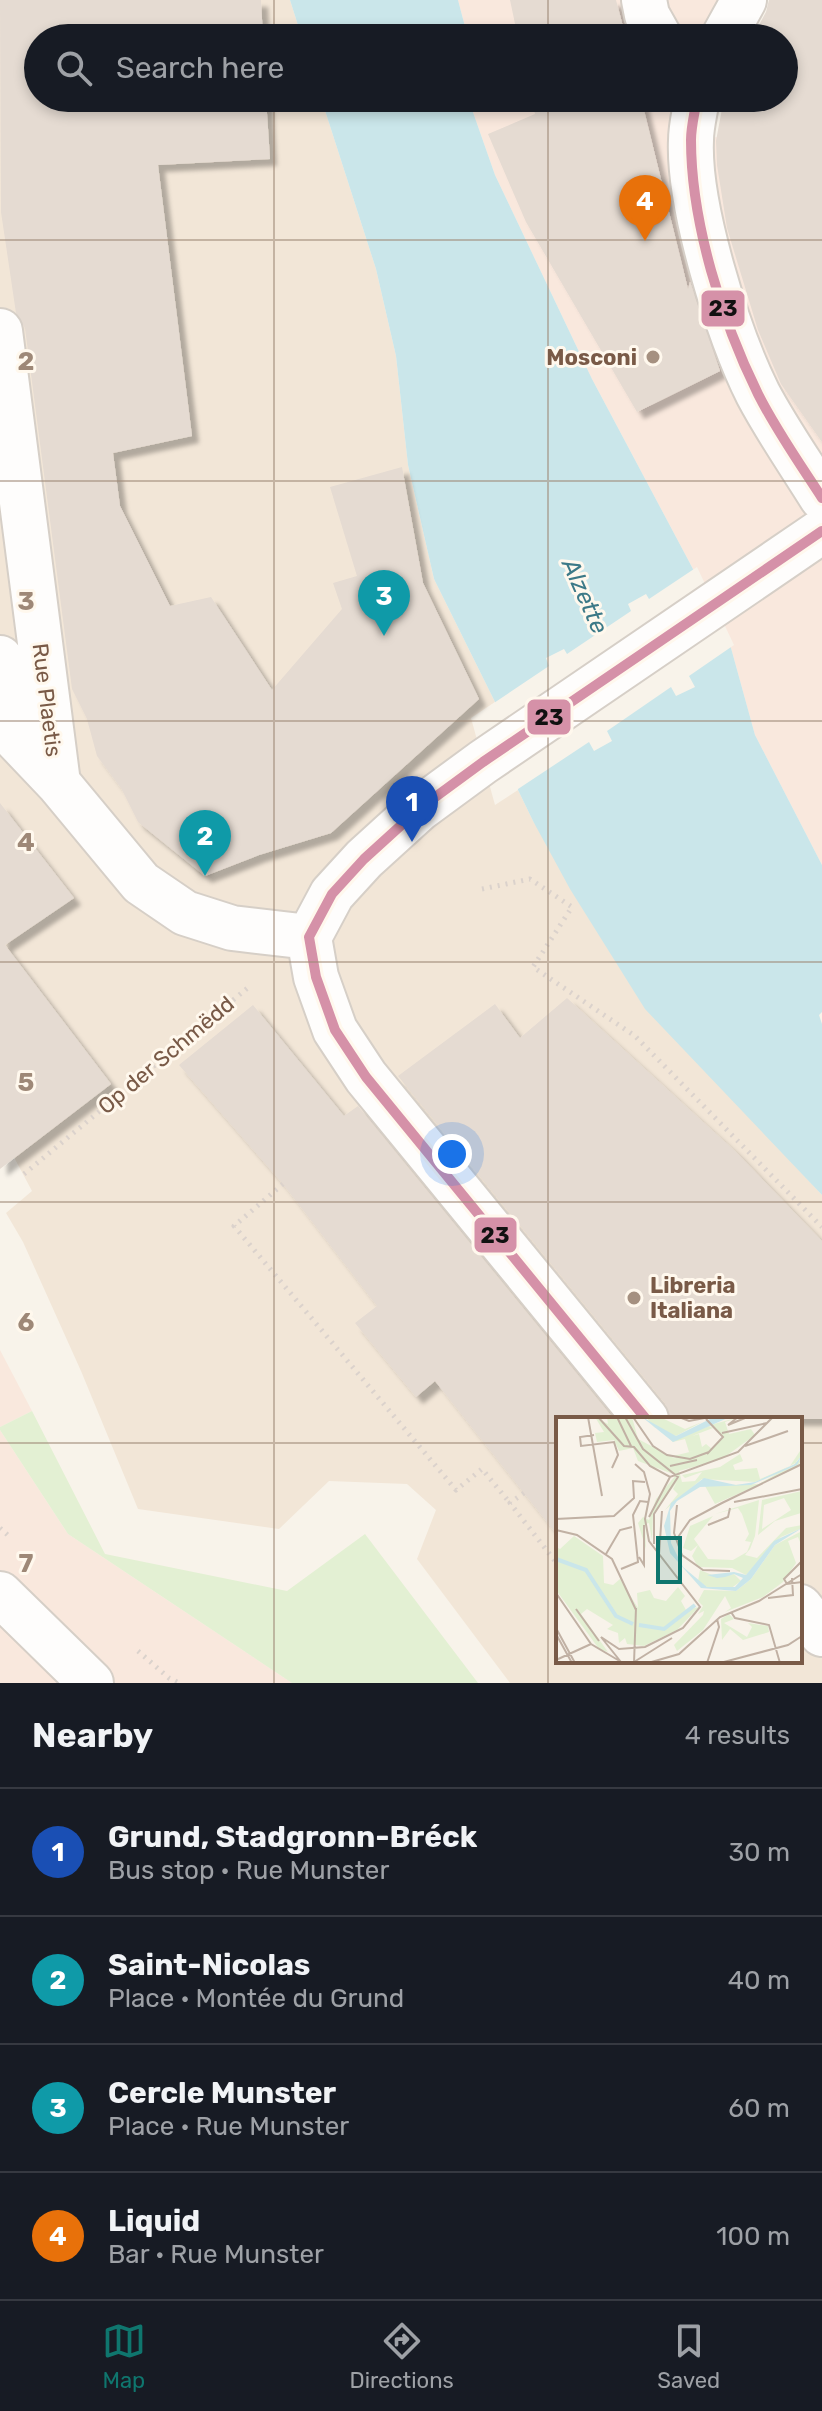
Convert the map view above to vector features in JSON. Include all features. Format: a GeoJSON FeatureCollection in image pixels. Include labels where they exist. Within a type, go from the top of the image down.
{"type":"FeatureCollection","features":[{"type":"Feature","properties":{"kind":"street"},"geometry":{"type":"LineString","coordinates":[[644,0],[652,24]]}},
{"type":"Feature","properties":{"kind":"street"},"geometry":{"type":"LineString","coordinates":[[731,24],[744,0]]}},
{"type":"Feature","properties":{"kind":"street"},"geometry":{"type":"LineString","coordinates":[[695,112],[691,140],[695,189],[708,248],[729,317],[758,393],[822,498]]}},
{"type":"Feature","properties":{"kind":"street","name":"Rue Plaetis"},"geometry":{"type":"LineString","coordinates":[[0,331],[58,783]]}},
{"type":"Feature","properties":{"kind":"street"},"geometry":{"type":"LineString","coordinates":[[644,1417],[366,1077],[335,1030],[316,977],[309,937],[332,894],[364,859],[419,809],[822,531]]}},
{"type":"Feature","properties":{"kind":"street"},"geometry":{"type":"LineString","coordinates":[[0,658],[58,783]]}},
{"type":"Feature","properties":{"kind":"street"},"geometry":{"type":"LineString","coordinates":[[0,722],[58,783],[141,883],[185,913],[232,928],[309,937]]}},
{"type":"Feature","properties":{"kind":"street"},"geometry":{"type":"LineString","coordinates":[[0,1594],[91,1683]]}},
{"type":"Feature","properties":{"kind":"street"},"geometry":{"type":"LineString","coordinates":[[802,1609],[822,1634]]}},
{"type":"Feature","properties":{"kind":"path"},"geometry":{"type":"LineString","coordinates":[[482,889],[530,879],[572,907],[533,967],[635,1036],[822,1227]]}},
{"type":"Feature","properties":{"kind":"path","name":"Op der Schmëdd"},"geometry":{"type":"LineString","coordinates":[[24,1174],[309,937]]}},
{"type":"Feature","properties":{"kind":"path"},"geometry":{"type":"LineString","coordinates":[[283,1184],[234,1226],[456,1490],[482,1469],[556,1562]]}},
{"type":"Feature","properties":{"kind":"path"},"geometry":{"type":"LineString","coordinates":[[510,1503],[524,1493]]}},
{"type":"Feature","properties":{"kind":"shaded area"},"geometry":{"type":"Polygon","coordinates":[[[0,0],[290,0],[298,24],[24,24],[24,112],[326,112],[376,269],[396,356],[408,465],[434,579],[495,702],[471,718],[495,805],[518,790],[533,821],[761,1129],[822,1195],[822,1683],[510,1683],[417,1559],[436,1510],[407,1484],[329,1481],[279,1529],[138,1509],[81,1371],[23,1242],[6,1213],[32,1191],[0,1131],[0,0]]]}},
{"type":"Feature","properties":{"kind":"shaded area"},"geometry":{"type":"Polygon","coordinates":[[[458,0],[744,0],[731,24],[464,24],[458,0]]]}},
{"type":"Feature","properties":{"kind":"shaded area"},"geometry":{"type":"Polygon","coordinates":[[[473,112],[695,112],[691,140],[822,125],[822,865],[755,735],[731,648],[693,569],[592,379],[495,175],[473,112]]]}},
{"type":"Feature","properties":{"kind":"shaded area"},"geometry":{"type":"Polygon","coordinates":[[[0,1350],[32,1411],[0,1427],[0,1350]]]}},
{"type":"Feature","properties":{"kind":"shaded area"},"geometry":{"type":"Polygon","coordinates":[[[0,1430],[68,1534],[292,1683],[0,1683],[0,1430]]]}},
{"type":"Feature","properties":{"kind":"green space"},"geometry":{"type":"Polygon","coordinates":[[[32,1411],[105,1554],[287,1591],[365,1534],[478,1683],[292,1683],[68,1534],[0,1430],[0,1427],[32,1411]]]}},
{"type":"Feature","properties":{"kind":"water"},"geometry":{"type":"Polygon","coordinates":[[[290,0],[458,0],[464,24],[298,24],[290,0]]]}},
{"type":"Feature","properties":{"kind":"water","name":"Alzette"},"geometry":{"type":"Polygon","coordinates":[[[326,112],[473,112],[495,175],[592,379],[693,569],[731,648],[755,735],[822,865],[822,1012],[819,1015],[822,1024],[822,1195],[645,1009],[570,889],[518,790],[495,702],[434,579],[408,465],[396,356],[376,269],[326,112]]]}},
{"type":"Feature","properties":{"kind":"pier"},"geometry":{"type":"Polygon","coordinates":[[[697,567],[734,645],[689,676],[695,687],[676,696],[671,687],[607,731],[612,741],[594,751],[589,742],[515,791],[491,705],[549,666],[546,658],[564,649],[567,654],[631,611],[628,604],[646,594],[649,599],[697,567]]]}},
{"type":"Feature","properties":{"kind":"building"},"geometry":{"type":"Polygon","coordinates":[[[0,0],[261,0],[262,24],[24,24],[24,112],[267,112],[270,159],[158,165],[192,436],[113,453],[120,506],[170,606],[211,597],[272,690],[342,609],[333,583],[357,576],[330,487],[402,467],[423,583],[479,699],[331,833],[259,855],[205,876],[138,822],[121,788],[97,756],[87,719],[72,689],[25,328],[16,313],[1,212],[0,0]]]}},
{"type":"Feature","properties":{"kind":"building"},"geometry":{"type":"Polygon","coordinates":[[[510,0],[616,0],[622,24],[515,24],[510,0]]]}},
{"type":"Feature","properties":{"kind":"building"},"geometry":{"type":"Polygon","coordinates":[[[769,0],[822,0],[822,442],[781,384],[758,330],[727,228],[717,165],[716,141],[721,112],[798,112],[798,24],[760,24],[769,0]]]}},
{"type":"Feature","properties":{"kind":"building"},"geometry":{"type":"Polygon","coordinates":[[[644,112],[688,289],[690,282],[720,371],[637,412],[526,222],[488,134],[535,114],[644,112]]]}},
{"type":"Feature","properties":{"kind":"building"},"geometry":{"type":"Polygon","coordinates":[[[0,803],[74,898],[5,945],[111,1084],[0,1169],[0,803]]]}},
{"type":"Feature","properties":{"kind":"building"},"geometry":{"type":"Polygon","coordinates":[[[567,998],[736,1152],[822,1241],[822,1419],[669,1417],[665,1403],[398,1076],[495,1004],[520,1038],[567,998]]]}},
{"type":"Feature","properties":{"kind":"building"},"geometry":{"type":"Polygon","coordinates":[[[253,1005],[344,1116],[358,1106],[612,1417],[556,1417],[556,1533],[435,1381],[416,1397],[355,1323],[377,1306],[283,1184],[179,1065],[253,1005]]]}},
{"type":"Feature","properties":{"kind":"transit line","name":"23"},"geometry":{"type":"LineString","coordinates":[[695,112],[691,135],[696,204],[721,303],[758,394],[822,498]]}},
{"type":"Feature","properties":{"kind":"transit line","name":"23"},"geometry":{"type":"LineString","coordinates":[[309,937],[332,894],[364,859],[419,809],[822,531]]}},
{"type":"Feature","properties":{"kind":"transit line","name":"23"},"geometry":{"type":"LineString","coordinates":[[309,937],[316,977],[335,1030],[366,1077],[644,1417]]}},
{"type":"Feature","properties":{"kind":"place","name":"Liquid"},"geometry":{"type":"Point","coordinates":[645,241]}},
{"type":"Feature","properties":{"kind":"place","name":"Mosconi"},"geometry":{"type":"Point","coordinates":[653,357]}},
{"type":"Feature","properties":{"kind":"place","name":"Cercle Munster"},"geometry":{"type":"Point","coordinates":[384,636]}},
{"type":"Feature","properties":{"kind":"place","name":"Grund, Stadgronn-Bréck"},"geometry":{"type":"Point","coordinates":[412,842]}},
{"type":"Feature","properties":{"kind":"place","name":"Saint-Nicolas"},"geometry":{"type":"Point","coordinates":[205,876]}},
{"type":"Feature","properties":{"kind":"place","name":"Libreria Italiana"},"geometry":{"type":"Point","coordinates":[634,1298]}}]}
